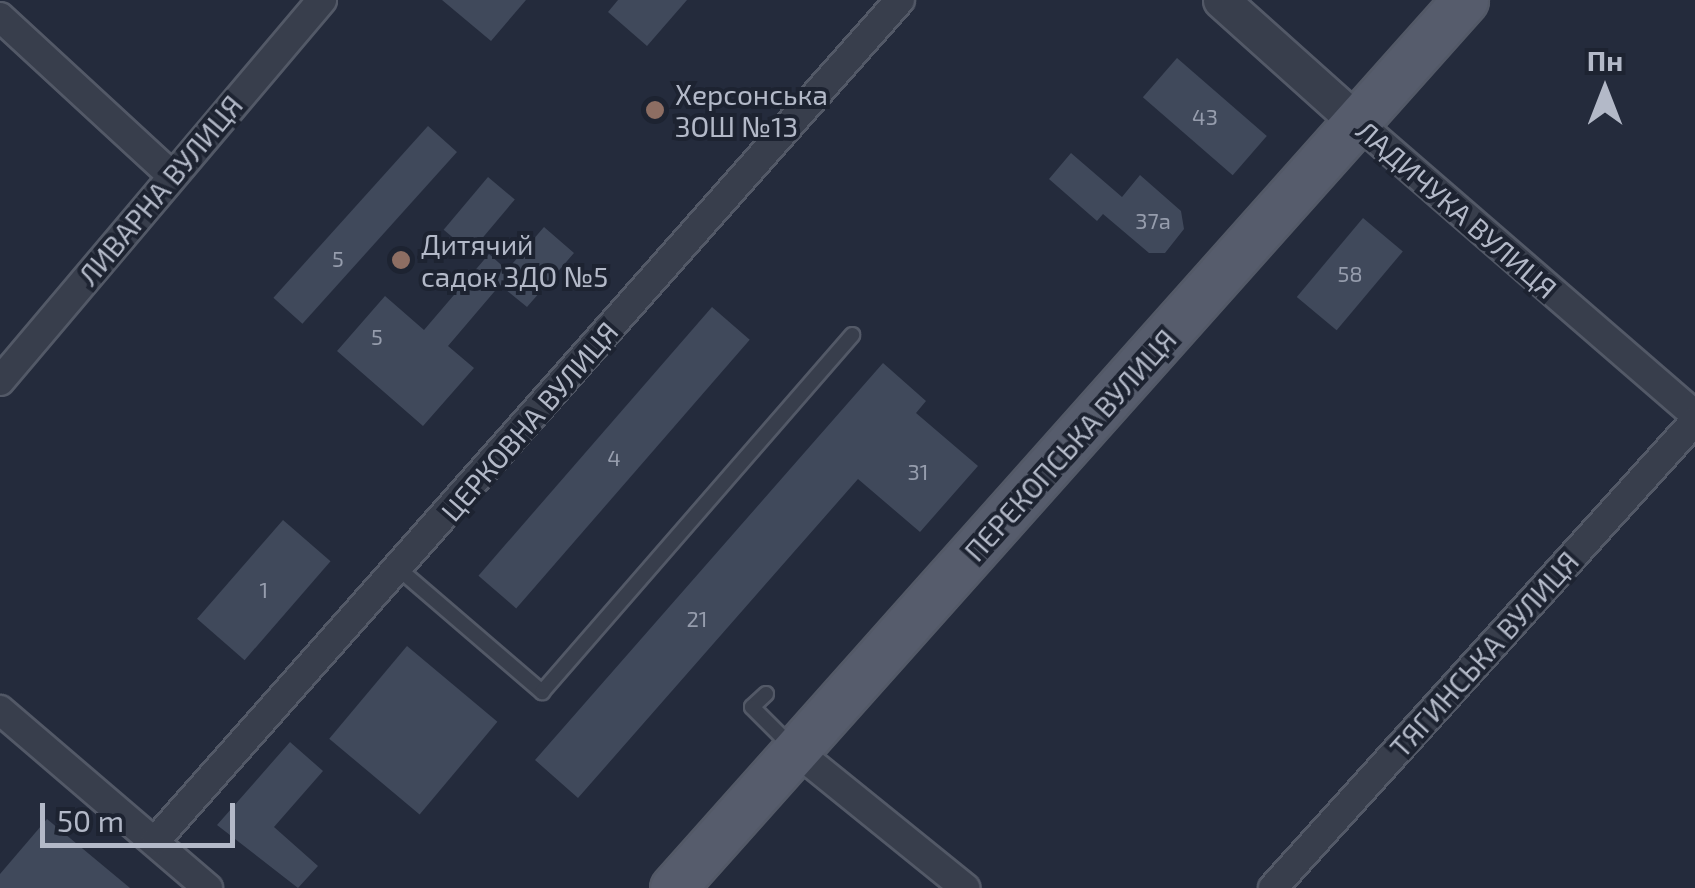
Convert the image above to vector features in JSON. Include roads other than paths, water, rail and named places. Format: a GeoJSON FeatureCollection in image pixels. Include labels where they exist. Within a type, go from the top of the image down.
{"type":"FeatureCollection","features":[{"type":"Feature","properties":{"kind":"main road","name":"ПЕРЕКОПСЬКА ВУЛИЦЯ"},"geometry":{"type":"LineString","coordinates":[[673,888],[1464,0]]}},
{"type":"Feature","properties":{"kind":"street","name":"ЛИВАРНА ВУЛИЦЯ"},"geometry":{"type":"LineString","coordinates":[[0,382],[171,174],[322,0]]}},
{"type":"Feature","properties":{"kind":"street","name":"ЦЕРКОВНА ВУЛИЦЯ"},"geometry":{"type":"LineString","coordinates":[[156,840],[900,0]]}},
{"type":"Feature","properties":{"kind":"street","name":"ЛАДИЧУКА ВУЛИЦЯ"},"geometry":{"type":"LineString","coordinates":[[1221,0],[1695,418]]}},
{"type":"Feature","properties":{"kind":"street"},"geometry":{"type":"LineString","coordinates":[[0,16],[171,174]]}},
{"type":"Feature","properties":{"kind":"street","name":"ТЯГИНСЬКА ВУЛИЦЯ"},"geometry":{"type":"LineString","coordinates":[[1273,888],[1695,418]]}},
{"type":"Feature","properties":{"kind":"street"},"geometry":{"type":"LineString","coordinates":[[0,710],[208,888]]}},
{"type":"Feature","properties":{"kind":"street"},"geometry":{"type":"LineString","coordinates":[[796,751],[964,888]]}},
{"type":"Feature","properties":{"kind":"lane"},"geometry":{"type":"LineString","coordinates":[[399,568],[542,692],[852,335]]}},
{"type":"Feature","properties":{"kind":"lane"},"geometry":{"type":"LineString","coordinates":[[766,694],[752,707],[796,751]]}},
{"type":"Feature","properties":{"kind":"place","name":"Херсонська ЗОШ №13"},"geometry":{"type":"Point","coordinates":[655,110]}},
{"type":"Feature","properties":{"kind":"place","name":"Дитячий садок ЗДО №5"},"geometry":{"type":"Point","coordinates":[401,260]}}]}
